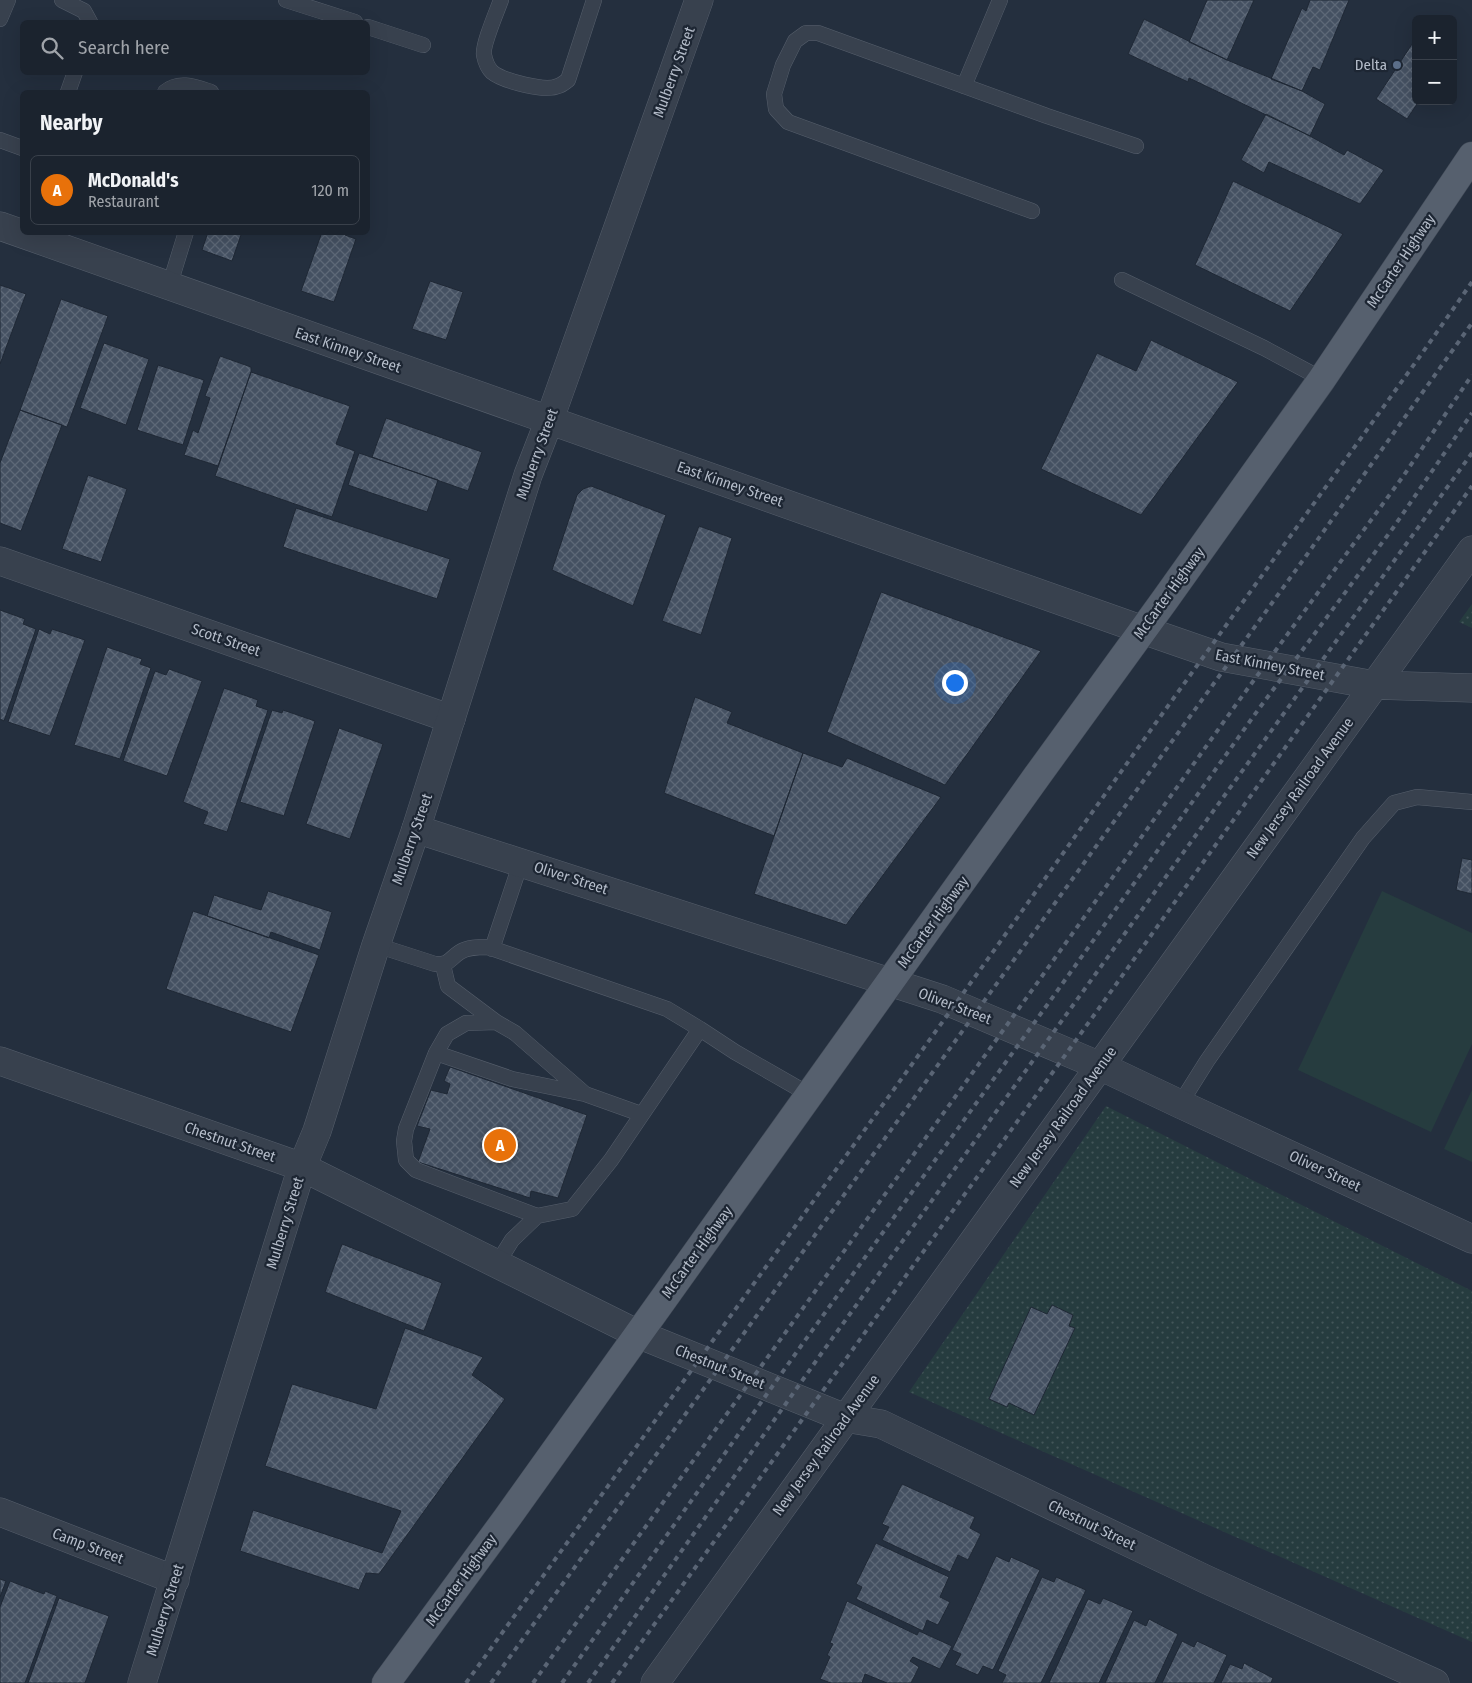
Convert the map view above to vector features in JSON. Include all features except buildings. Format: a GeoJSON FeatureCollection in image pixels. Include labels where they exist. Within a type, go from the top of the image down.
{"type":"FeatureCollection","features":[{"type":"Feature","properties":{"kind":"main road","name":"McCarter Highway"},"geometry":{"type":"LineString","coordinates":[[386,1683],[507,1518],[1322,379],[1472,156]]}},
{"type":"Feature","properties":{"kind":"street","name":"Mulberry Street"},"geometry":{"type":"LineString","coordinates":[[142,1683],[302,1167],[317,1131],[376,944],[416,829],[528,475],[700,0]]}},
{"type":"Feature","properties":{"kind":"street","name":"East Kinney Street"},"geometry":{"type":"LineString","coordinates":[[0,226],[20,233]]}},
{"type":"Feature","properties":{"kind":"street","name":"East Kinney Street"},"geometry":{"type":"LineString","coordinates":[[25,235],[1221,658],[1374,685],[1472,688]]}},
{"type":"Feature","properties":{"kind":"street","name":"New Jersey Railroad Avenue"},"geometry":{"type":"LineString","coordinates":[[654,1683],[1472,550]]}},
{"type":"Feature","properties":{"kind":"street","name":"Scott Street"},"geometry":{"type":"LineString","coordinates":[[0,561],[451,719]]}},
{"type":"Feature","properties":{"kind":"street","name":"Oliver Street"},"geometry":{"type":"LineString","coordinates":[[416,829],[942,999],[1100,1066],[1472,1239]]}},
{"type":"Feature","properties":{"kind":"street","name":"Chestnut Street"},"geometry":{"type":"LineString","coordinates":[[0,1061],[302,1167],[638,1334],[845,1418],[881,1424],[1205,1579],[1436,1683]]}},
{"type":"Feature","properties":{"kind":"street","name":"Camp Street"},"geometry":{"type":"LineString","coordinates":[[0,1512],[175,1580]]}},
{"type":"Feature","properties":{"kind":"lane"},"geometry":{"type":"LineString","coordinates":[[0,19],[8,0]]}},
{"type":"Feature","properties":{"kind":"lane"},"geometry":{"type":"LineString","coordinates":[[62,0],[84,11],[89,20]]}},
{"type":"Feature","properties":{"kind":"lane"},"geometry":{"type":"LineString","coordinates":[[286,0],[349,20]]}},
{"type":"Feature","properties":{"kind":"lane"},"geometry":{"type":"LineString","coordinates":[[501,0],[483,52],[486,62],[492,72],[505,78],[545,88],[558,86],[568,80],[594,0]]}},
{"type":"Feature","properties":{"kind":"lane"},"geometry":{"type":"LineString","coordinates":[[964,86],[995,2]]}},
{"type":"Feature","properties":{"kind":"lane"},"geometry":{"type":"LineString","coordinates":[[370,28],[423,45]]}},
{"type":"Feature","properties":{"kind":"lane"},"geometry":{"type":"LineString","coordinates":[[1032,211],[788,122],[776,109],[774,94],[783,65],[795,41],[806,33],[818,33],[1136,146]]}},
{"type":"Feature","properties":{"kind":"lane"},"geometry":{"type":"LineString","coordinates":[[69,90],[74,75]]}},
{"type":"Feature","properties":{"kind":"lane"},"geometry":{"type":"LineString","coordinates":[[168,90],[184,85],[205,90]]}},
{"type":"Feature","properties":{"kind":"lane"},"geometry":{"type":"LineString","coordinates":[[0,140],[20,147]]}},
{"type":"Feature","properties":{"kind":"lane"},"geometry":{"type":"LineString","coordinates":[[169,287],[185,235]]}},
{"type":"Feature","properties":{"kind":"lane"},"geometry":{"type":"LineString","coordinates":[[1122,280],[1264,348],[1322,379]]}},
{"type":"Feature","properties":{"kind":"lane"},"geometry":{"type":"LineString","coordinates":[[1180,1104],[1207,1061],[1362,838],[1394,803],[1417,797],[1472,802]]}},
{"type":"Feature","properties":{"kind":"lane"},"geometry":{"type":"LineString","coordinates":[[492,949],[521,862]]}},
{"type":"Feature","properties":{"kind":"lane"},"geometry":{"type":"LineString","coordinates":[[376,944],[443,965],[468,949],[488,947],[667,1009],[735,1052],[810,1095]]}},
{"type":"Feature","properties":{"kind":"lane"},"geometry":{"type":"LineString","coordinates":[[443,965],[448,986],[496,1022],[516,1033],[584,1094]]}},
{"type":"Feature","properties":{"kind":"lane"},"geometry":{"type":"LineString","coordinates":[[496,1022],[466,1023],[448,1034],[436,1053],[406,1129],[404,1140],[406,1160],[416,1170],[537,1216],[572,1209],[611,1160],[700,1029]]}},
{"type":"Feature","properties":{"kind":"lane"},"geometry":{"type":"LineString","coordinates":[[436,1053],[512,1079],[584,1094],[641,1114]]}},
{"type":"Feature","properties":{"kind":"lane"},"geometry":{"type":"LineString","coordinates":[[497,1264],[512,1240],[537,1216]]}},
{"type":"Feature","properties":{"kind":"green space"},"geometry":{"type":"Polygon","coordinates":[[[1472,604],[1472,628],[1459,622],[1472,604]]]}},
{"type":"Feature","properties":{"kind":"green space"},"geometry":{"type":"Polygon","coordinates":[[[1382,891],[1472,933],[1472,1044],[1431,1132],[1298,1070],[1382,891]]]}},
{"type":"Feature","properties":{"kind":"green space"},"geometry":{"type":"Polygon","coordinates":[[[1472,1090],[1472,1162],[1444,1149],[1472,1090]]]}},
{"type":"Feature","properties":{"kind":"green space"},"geometry":{"type":"Polygon","coordinates":[[[1106,1106],[1472,1291],[1472,1642],[909,1392],[1106,1106]]]}},
{"type":"Feature","properties":{"kind":"railway"},"geometry":{"type":"LineString","coordinates":[[466,1683],[990,956],[1472,282]]}},
{"type":"Feature","properties":{"kind":"railway"},"geometry":{"type":"LineString","coordinates":[[491,1683],[1306,556],[1472,323]]}},
{"type":"Feature","properties":{"kind":"railway"},"geometry":{"type":"LineString","coordinates":[[533,1683],[1235,706],[1404,475],[1472,375]]}},
{"type":"Feature","properties":{"kind":"railway"},"geometry":{"type":"LineString","coordinates":[[562,1683],[801,1346],[1258,710],[1393,528],[1472,413]]}},
{"type":"Feature","properties":{"kind":"railway"},"geometry":{"type":"LineString","coordinates":[[588,1683],[821,1354],[1472,453]]}},
{"type":"Feature","properties":{"kind":"railway"},"geometry":{"type":"LineString","coordinates":[[612,1683],[1097,1011],[1472,486]]}},
{"type":"Feature","properties":{"kind":"place","name":"Delta"},"geometry":{"type":"Point","coordinates":[1397,65]}},
{"type":"Feature","properties":{"kind":"place","name":"McDonald's"},"geometry":{"type":"Point","coordinates":[500,1145]}}]}
